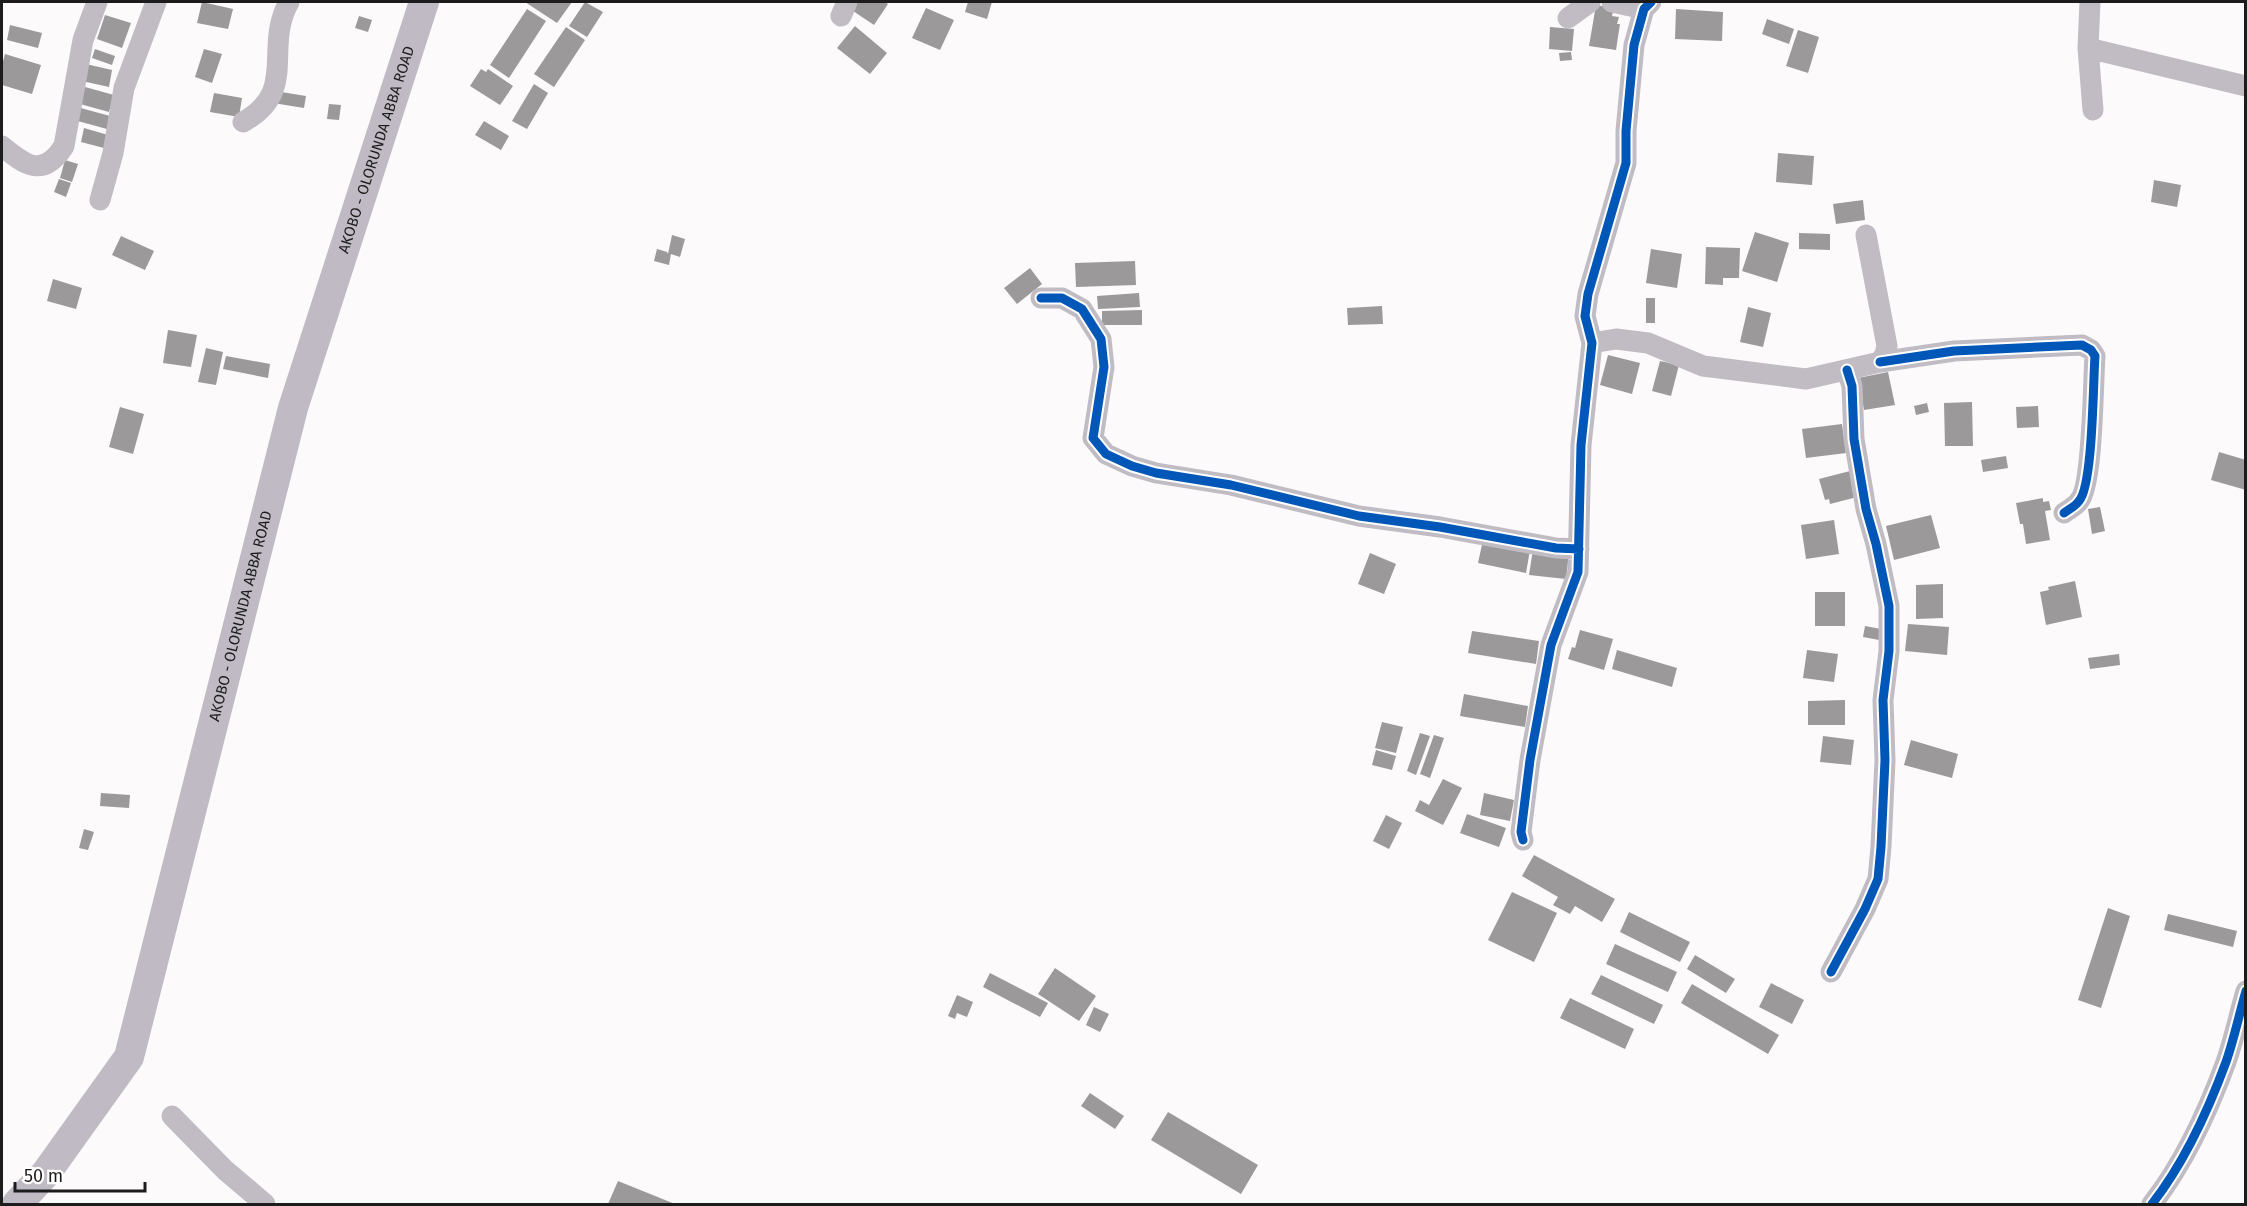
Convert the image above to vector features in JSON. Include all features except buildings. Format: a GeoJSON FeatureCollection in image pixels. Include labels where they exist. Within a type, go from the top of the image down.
{"type":"FeatureCollection","features":[{"type":"Feature","properties":{"kind":"main road","name":"AKOBO - OLORUNDA ABBA ROAD"},"geometry":{"type":"LineString","coordinates":[[17,1204],[46,1173],[129,1057],[293,408],[424,2]]}},
{"type":"Feature","properties":{"kind":"street"},"geometry":{"type":"LineString","coordinates":[[2,146],[24,163],[36,166],[47,165],[57,157],[64,146],[83,40],[97,2]]}},
{"type":"Feature","properties":{"kind":"street"},"geometry":{"type":"LineString","coordinates":[[100,200],[113,153],[124,88],[156,2]]}},
{"type":"Feature","properties":{"kind":"street"},"geometry":{"type":"LineString","coordinates":[[243,122],[257,114],[272,96],[276,83],[280,21],[289,2]]}},
{"type":"Feature","properties":{"kind":"street"},"geometry":{"type":"LineString","coordinates":[[1568,18],[1585,3],[1590,2]]}},
{"type":"Feature","properties":{"kind":"street"},"geometry":{"type":"LineString","coordinates":[[1523,840],[1521,832],[1530,760],[1551,645],[1578,572],[1581,446],[1592,343],[1585,316],[1588,294],[1626,163],[1626,131],[1634,45],[1647,5],[1612,2]]}},
{"type":"Feature","properties":{"kind":"street"},"geometry":{"type":"LineString","coordinates":[[2090,2],[2088,48],[2093,110]]}},
{"type":"Feature","properties":{"kind":"street"},"geometry":{"type":"LineString","coordinates":[[2088,48],[2246,86]]}},
{"type":"Feature","properties":{"kind":"street"},"geometry":{"type":"LineString","coordinates":[[1866,236],[1887,346],[1880,362]]}},
{"type":"Feature","properties":{"kind":"street"},"geometry":{"type":"LineString","coordinates":[[1041,298],[1062,298],[1082,309],[1101,339],[1104,367],[1094,438],[1106,454],[1132,466],[1156,473],[1231,485],[1359,516],[1440,526],[1556,548],[1579,549]]}},
{"type":"Feature","properties":{"kind":"street"},"geometry":{"type":"LineString","coordinates":[[1592,343],[1616,339],[1648,344],[1703,366],[1806,379],[1880,362],[1954,351],[2082,345],[2091,350],[2095,356],[2091,456],[2085,489],[2080,501],[2064,513]]}},
{"type":"Feature","properties":{"kind":"street"},"geometry":{"type":"LineString","coordinates":[[1831,972],[1865,909],[1878,879],[1885,760],[1883,700],[1889,651],[1889,606],[1864,497],[1854,439],[1852,386],[1847,370]]}},
{"type":"Feature","properties":{"kind":"street"},"geometry":{"type":"LineString","coordinates":[[2152,1204],[2167,1186],[2217,1082],[2226,1061],[2246,991]]}},
{"type":"Feature","properties":{"kind":"street"},"geometry":{"type":"LineString","coordinates":[[172,1116],[225,1170],[266,1204]]}},
{"type":"Feature","properties":{"kind":"cycle path"},"geometry":{"type":"LineString","coordinates":[[1523,840],[1521,832],[1530,760],[1551,645],[1578,572],[1581,445],[1592,343],[1585,316],[1588,294],[1626,163],[1626,131],[1634,45],[1644,9],[1651,2]]}},
{"type":"Feature","properties":{"kind":"cycle path"},"geometry":{"type":"LineString","coordinates":[[1041,298],[1062,298],[1082,309],[1101,339],[1104,367],[1093,438],[1106,454],[1132,466],[1156,473],[1231,485],[1359,516],[1440,527],[1556,548],[1579,549]]}},
{"type":"Feature","properties":{"kind":"cycle path"},"geometry":{"type":"LineString","coordinates":[[1880,362],[1954,351],[2082,345],[2091,350],[2095,356],[2092,433],[2087,476],[2084,492],[2079,501],[2064,513]]}},
{"type":"Feature","properties":{"kind":"cycle path"},"geometry":{"type":"LineString","coordinates":[[1831,972],[1865,909],[1878,879],[1885,760],[1883,700],[1889,651],[1889,606],[1866,509],[1854,439],[1852,386],[1847,370]]}},
{"type":"Feature","properties":{"kind":"cycle path"},"geometry":{"type":"LineString","coordinates":[[2152,1204],[2185,1154],[2211,1099],[2229,1053],[2246,991]]}}]}
